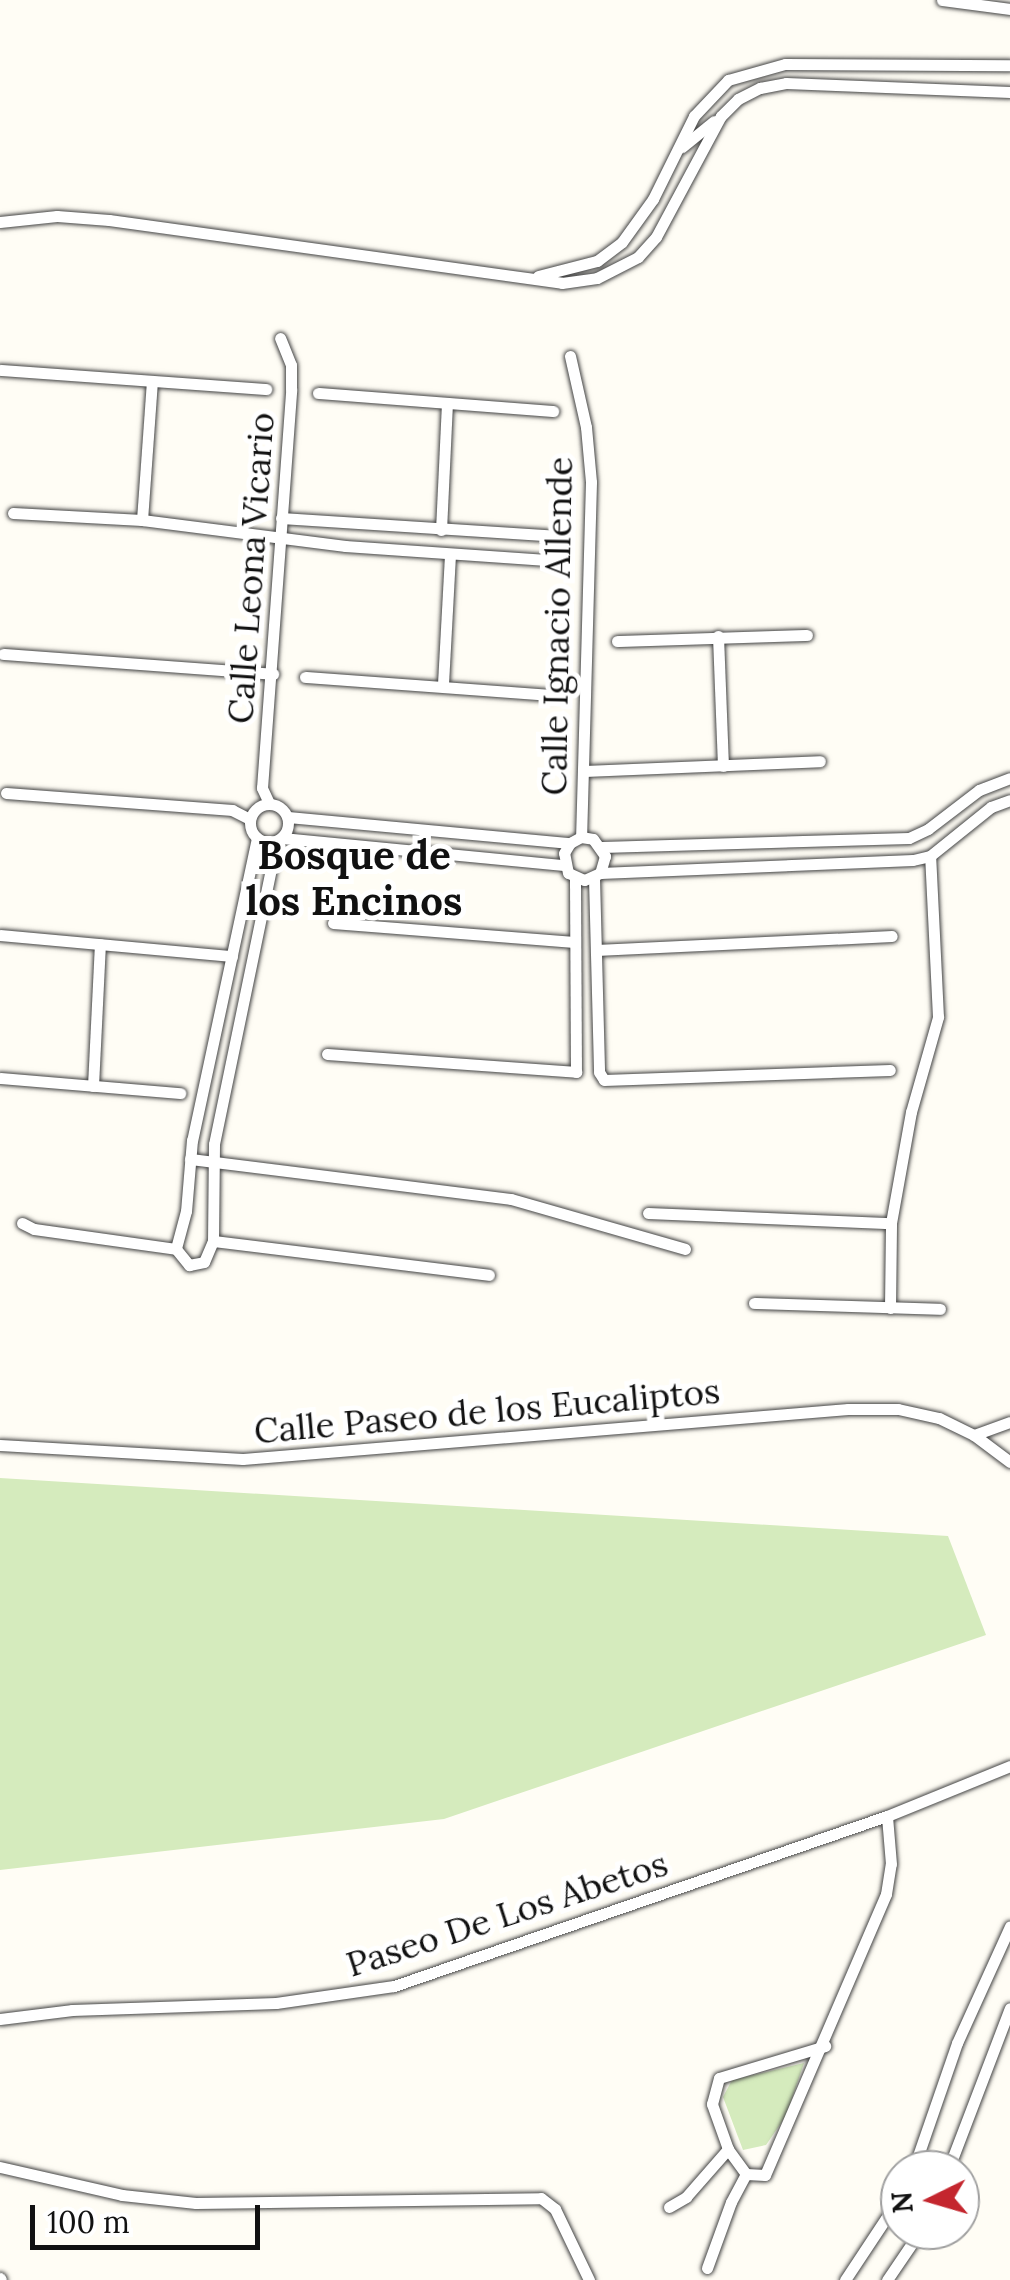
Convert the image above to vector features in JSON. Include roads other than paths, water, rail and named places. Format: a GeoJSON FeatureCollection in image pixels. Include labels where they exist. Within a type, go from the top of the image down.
{"type":"FeatureCollection","features":[{"type":"Feature","properties":{"kind":"street"},"geometry":{"type":"LineString","coordinates":[[942,0],[1010,8]]}},
{"type":"Feature","properties":{"kind":"street"},"geometry":{"type":"LineString","coordinates":[[529,278],[598,261],[622,242],[653,200],[694,116],[728,80],[760,68],[816,63],[1010,65]]}},
{"type":"Feature","properties":{"kind":"street"},"geometry":{"type":"LineString","coordinates":[[679,150],[738,100],[786,82],[1010,92]]}},
{"type":"Feature","properties":{"kind":"street"},"geometry":{"type":"LineString","coordinates":[[0,222],[56,216],[109,220],[562,282],[596,278],[638,256],[656,237],[721,116]]}},
{"type":"Feature","properties":{"kind":"street","name":"Calle Leona Vicario"},"geometry":{"type":"LineString","coordinates":[[269,803],[262,788],[292,365],[280,338]]}},
{"type":"Feature","properties":{"kind":"street","name":"Calle Ignacio Allende"},"geometry":{"type":"LineString","coordinates":[[570,356],[586,427],[591,482],[584,771],[576,840]]}},
{"type":"Feature","properties":{"kind":"street"},"geometry":{"type":"LineString","coordinates":[[0,370],[266,389]]}},
{"type":"Feature","properties":{"kind":"street"},"geometry":{"type":"LineString","coordinates":[[142,520],[152,381]]}},
{"type":"Feature","properties":{"kind":"street"},"geometry":{"type":"LineString","coordinates":[[318,393],[552,411]]}},
{"type":"Feature","properties":{"kind":"street"},"geometry":{"type":"LineString","coordinates":[[441,530],[447,404]]}},
{"type":"Feature","properties":{"kind":"street"},"geometry":{"type":"LineString","coordinates":[[12,513],[142,520],[450,556],[557,561]]}},
{"type":"Feature","properties":{"kind":"street"},"geometry":{"type":"LineString","coordinates":[[281,518],[547,535]]}},
{"type":"Feature","properties":{"kind":"street"},"geometry":{"type":"LineString","coordinates":[[444,684],[450,556]]}},
{"type":"Feature","properties":{"kind":"street"},"geometry":{"type":"LineString","coordinates":[[617,640],[806,635]]}},
{"type":"Feature","properties":{"kind":"street"},"geometry":{"type":"LineString","coordinates":[[718,636],[722,766]]}},
{"type":"Feature","properties":{"kind":"street"},"geometry":{"type":"LineString","coordinates":[[4,654],[273,674]]}},
{"type":"Feature","properties":{"kind":"street"},"geometry":{"type":"LineString","coordinates":[[305,677],[444,684],[552,695]]}},
{"type":"Feature","properties":{"kind":"street"},"geometry":{"type":"LineString","coordinates":[[584,771],[820,761]]}},
{"type":"Feature","properties":{"kind":"street"},"geometry":{"type":"LineString","coordinates":[[250,819],[257,808],[269,803],[288,817],[576,840],[602,847],[909,838],[928,830],[988,785],[1010,778]]}},
{"type":"Feature","properties":{"kind":"street"},"geometry":{"type":"LineString","coordinates":[[6,793],[232,810],[250,819],[257,838],[190,1159],[186,1211],[176,1249],[182,1261],[196,1265],[204,1262],[213,1241],[213,1162],[280,839],[288,817]]}},
{"type":"Feature","properties":{"kind":"street"},"geometry":{"type":"LineString","coordinates":[[575,878],[930,856],[973,822],[1010,800]]}},
{"type":"Feature","properties":{"kind":"street"},"geometry":{"type":"LineString","coordinates":[[959,804],[973,822]]}},
{"type":"Feature","properties":{"kind":"street"},"geometry":{"type":"LineString","coordinates":[[257,838],[564,866],[575,878],[576,1072],[327,1054]]}},
{"type":"Feature","properties":{"kind":"street"},"geometry":{"type":"LineString","coordinates":[[564,866],[576,840]]}},
{"type":"Feature","properties":{"kind":"street"},"geometry":{"type":"LineString","coordinates":[[602,847],[605,856],[597,876],[596,950],[601,1077],[890,1070]]}},
{"type":"Feature","properties":{"kind":"street"},"geometry":{"type":"LineString","coordinates":[[890,1308],[891,1223],[911,1112],[938,1017],[930,856]]}},
{"type":"Feature","properties":{"kind":"street"},"geometry":{"type":"LineString","coordinates":[[333,923],[574,942]]}},
{"type":"Feature","properties":{"kind":"street"},"geometry":{"type":"LineString","coordinates":[[0,935],[232,956]]}},
{"type":"Feature","properties":{"kind":"street"},"geometry":{"type":"LineString","coordinates":[[596,950],[892,936]]}},
{"type":"Feature","properties":{"kind":"street"},"geometry":{"type":"LineString","coordinates":[[93,1086],[100,944]]}},
{"type":"Feature","properties":{"kind":"street"},"geometry":{"type":"LineString","coordinates":[[227,981],[250,987]]}},
{"type":"Feature","properties":{"kind":"street"},"geometry":{"type":"LineString","coordinates":[[0,1078],[180,1094]]}},
{"type":"Feature","properties":{"kind":"street"},"geometry":{"type":"LineString","coordinates":[[190,1159],[511,1199],[684,1249]]}},
{"type":"Feature","properties":{"kind":"street"},"geometry":{"type":"LineString","coordinates":[[648,1213],[891,1223]]}},
{"type":"Feature","properties":{"kind":"street"},"geometry":{"type":"LineString","coordinates":[[22,1223],[34,1229],[176,1249]]}},
{"type":"Feature","properties":{"kind":"street"},"geometry":{"type":"LineString","coordinates":[[213,1241],[489,1275]]}},
{"type":"Feature","properties":{"kind":"street"},"geometry":{"type":"LineString","coordinates":[[754,1303],[940,1310]]}},
{"type":"Feature","properties":{"kind":"street","name":"Calle Paseo de los Eucaliptos"},"geometry":{"type":"LineString","coordinates":[[0,1445],[243,1459],[848,1409],[898,1409],[939,1418],[974,1435],[1010,1462]]}},
{"type":"Feature","properties":{"kind":"street"},"geometry":{"type":"LineString","coordinates":[[974,1435],[1010,1422]]}},
{"type":"Feature","properties":{"kind":"street","name":"Paseo De Los Abetos"},"geometry":{"type":"LineString","coordinates":[[0,2018],[72,2010],[276,2003],[394,1986],[887,1816],[1010,1765]]}},
{"type":"Feature","properties":{"kind":"street"},"geometry":{"type":"LineString","coordinates":[[824,2046],[719,2078],[712,2104],[728,2149],[746,2174],[759,2178],[765,2175],[824,2046],[886,1894],[891,1864],[887,1816]]}},
{"type":"Feature","properties":{"kind":"street"},"geometry":{"type":"LineString","coordinates":[[920,2150],[957,2043],[1010,1926]]}},
{"type":"Feature","properties":{"kind":"street"},"geometry":{"type":"LineString","coordinates":[[956,2150],[1010,2008]]}},
{"type":"Feature","properties":{"kind":"street"},"geometry":{"type":"LineString","coordinates":[[668,2207],[686,2197],[728,2149]]}},
{"type":"Feature","properties":{"kind":"street"},"geometry":{"type":"LineString","coordinates":[[0,2167],[122,2195],[196,2203],[541,2198],[554,2208],[589,2280]]}},
{"type":"Feature","properties":{"kind":"street"},"geometry":{"type":"LineString","coordinates":[[708,2268],[731,2202],[746,2174]]}},
{"type":"Feature","properties":{"kind":"street"},"geometry":{"type":"LineString","coordinates":[[845,2280],[880,2227]]}},
{"type":"Feature","properties":{"kind":"street"},"geometry":{"type":"LineString","coordinates":[[887,2280],[907,2250]]}},
{"type":"Feature","properties":{"kind":"district","name":"Bosque de los Encinos"},"geometry":{"type":"Point","coordinates":[354,878]}}]}
